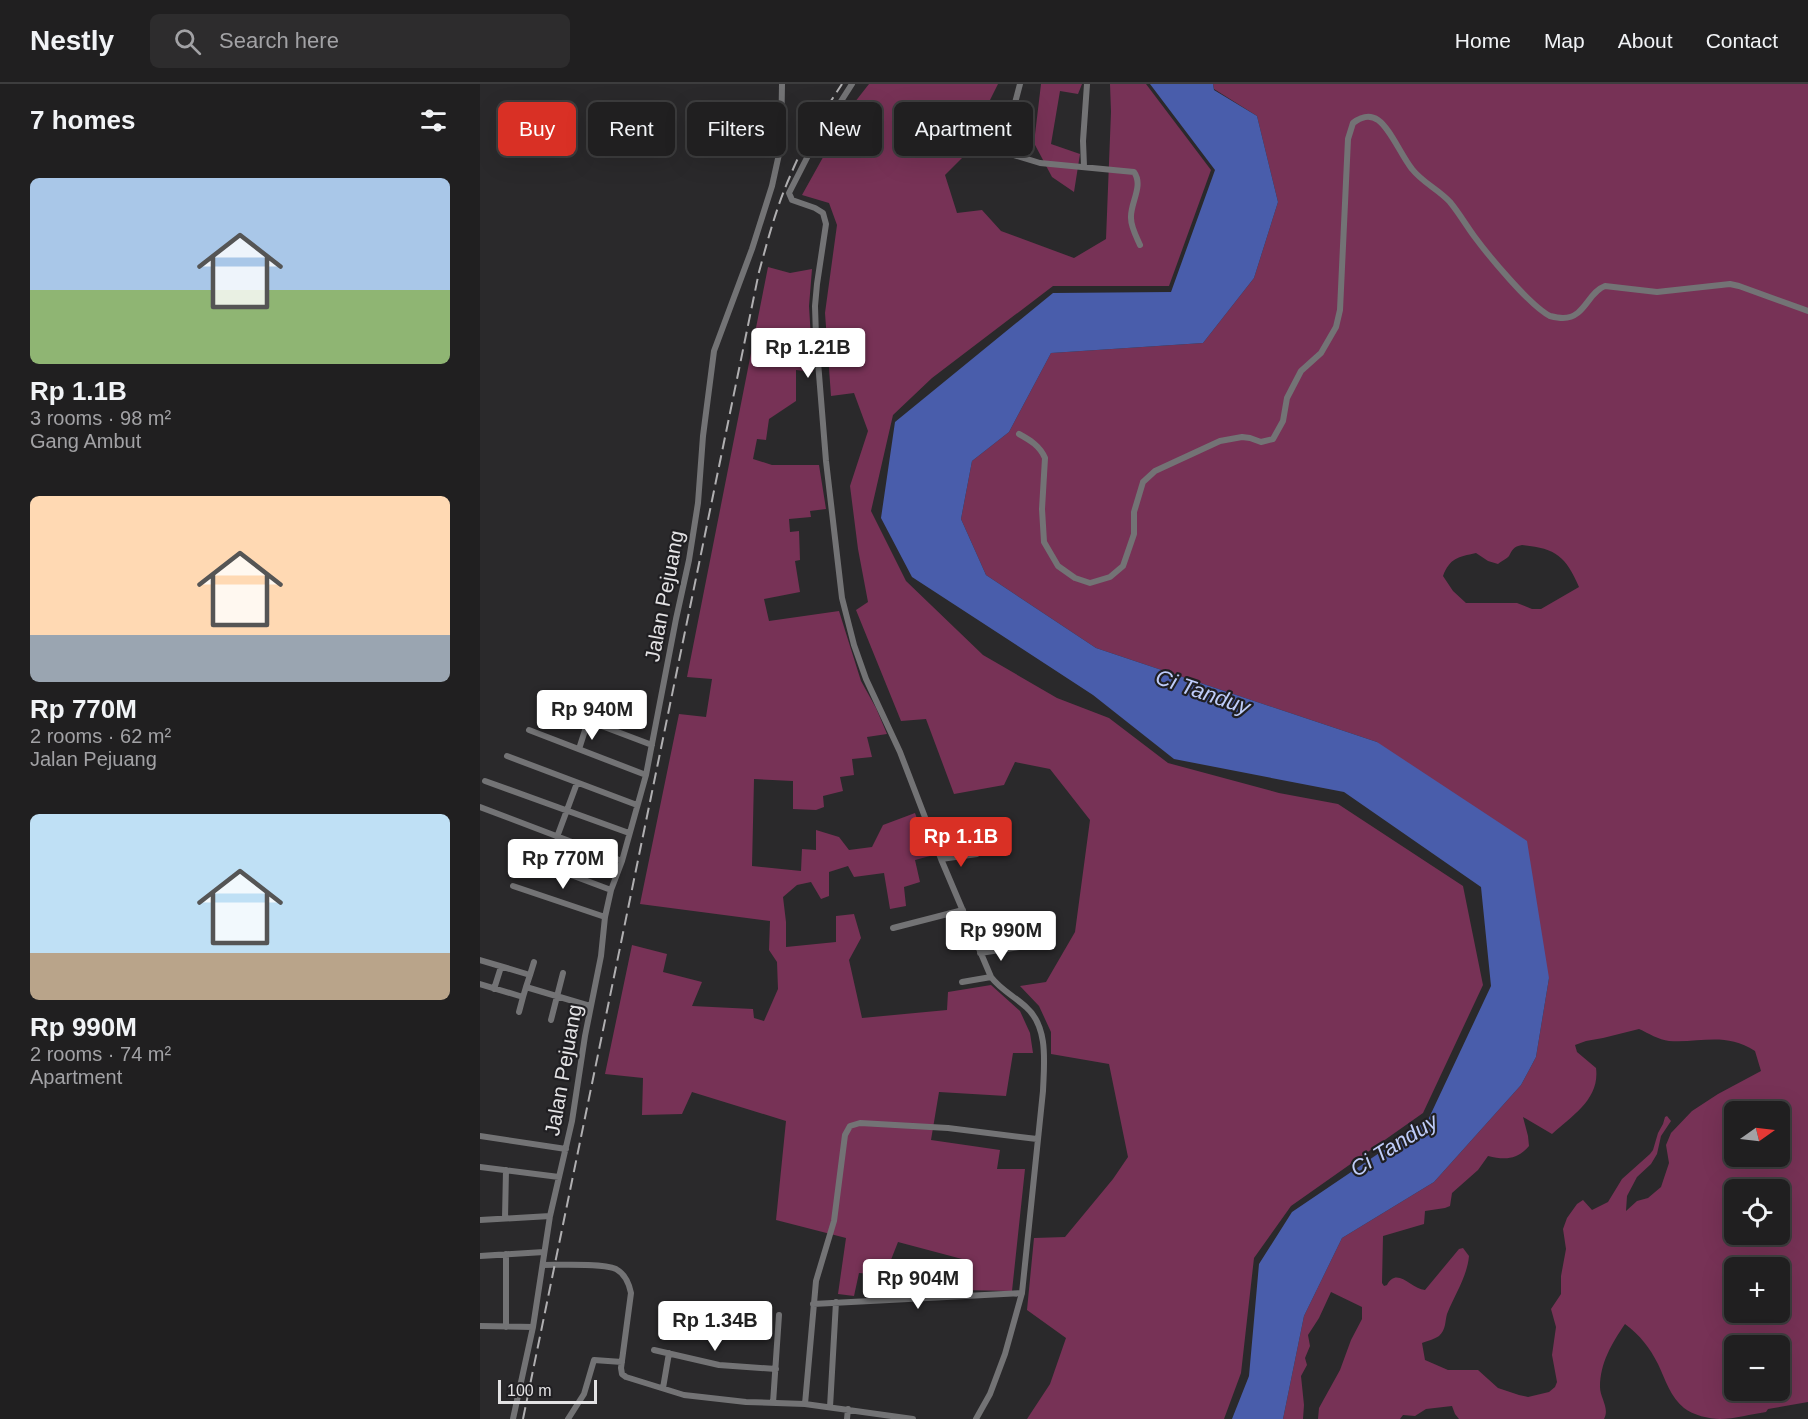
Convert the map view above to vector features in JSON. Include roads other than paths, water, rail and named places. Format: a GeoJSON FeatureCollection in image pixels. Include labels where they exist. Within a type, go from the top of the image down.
{"type":"FeatureCollection","features":[{"type":"Feature","properties":{"kind":"street","name":"Jalan Pejuang"},"geometry":{"type":"LineString","coordinates":[[513,1419],[532,1327],[550,1216],[566,1149],[590,1006],[601,956],[605,917],[652,745],[689,561],[698,503],[703,436],[714,351],[752,249],[772,186],[781,144],[782,84]]}},
{"type":"Feature","properties":{"kind":"street"},"geometry":{"type":"LineString","coordinates":[[852,84],[814,142],[789,193],[792,200],[823,213],[826,224],[815,306],[816,337],[825,452],[842,598],[866,679],[896,743],[980,953],[991,977],[1001,989],[1028,1008],[1042,1036],[1043,1091],[1022,1293],[1005,1354],[990,1394],[976,1419]]}},
{"type":"Feature","properties":{"kind":"street"},"geometry":{"type":"LineString","coordinates":[[1020,84],[1002,141],[1004,152],[1040,163],[1136,173],[1138,185],[1131,217],[1133,230],[1140,245]]}},
{"type":"Feature","properties":{"kind":"street"},"geometry":{"type":"LineString","coordinates":[[1084,166],[1083,141],[1087,84]]}},
{"type":"Feature","properties":{"kind":"street"},"geometry":{"type":"LineString","coordinates":[[1019,434],[1032,442],[1045,458],[1042,509],[1044,542],[1058,566],[1075,578],[1090,583],[1110,577],[1123,566],[1134,534],[1134,512],[1143,482],[1155,471],[1220,441],[1242,437],[1261,442],[1273,439],[1283,421],[1287,398],[1301,371],[1322,353],[1336,327],[1340,310],[1348,139],[1353,123],[1364,117],[1371,117],[1381,122],[1412,170],[1422,181],[1449,201],[1475,238],[1521,291],[1549,315],[1564,318],[1576,314],[1584,308],[1598,288],[1605,286],[1657,292],[1730,284],[1808,311]]}},
{"type":"Feature","properties":{"kind":"street"},"geometry":{"type":"LineString","coordinates":[[549,706],[652,745]]}},
{"type":"Feature","properties":{"kind":"street"},"geometry":{"type":"LineString","coordinates":[[579,749],[588,721]]}},
{"type":"Feature","properties":{"kind":"street"},"geometry":{"type":"LineString","coordinates":[[529,730],[645,774]]}},
{"type":"Feature","properties":{"kind":"street"},"geometry":{"type":"LineString","coordinates":[[507,756],[637,805]]}},
{"type":"Feature","properties":{"kind":"street"},"geometry":{"type":"LineString","coordinates":[[485,781],[629,834]]}},
{"type":"Feature","properties":{"kind":"street"},"geometry":{"type":"LineString","coordinates":[[557,837],[577,783]]}},
{"type":"Feature","properties":{"kind":"street"},"geometry":{"type":"LineString","coordinates":[[480,807],[622,861]]}},
{"type":"Feature","properties":{"kind":"street"},"geometry":{"type":"LineString","coordinates":[[941,859],[977,854]]}},
{"type":"Feature","properties":{"kind":"street"},"geometry":{"type":"LineString","coordinates":[[526,858],[611,890]]}},
{"type":"Feature","properties":{"kind":"street"},"geometry":{"type":"LineString","coordinates":[[513,886],[605,917]]}},
{"type":"Feature","properties":{"kind":"street"},"geometry":{"type":"LineString","coordinates":[[893,928],[963,909]]}},
{"type":"Feature","properties":{"kind":"street"},"geometry":{"type":"LineString","coordinates":[[980,953],[1019,947]]}},
{"type":"Feature","properties":{"kind":"street"},"geometry":{"type":"LineString","coordinates":[[480,960],[530,975]]}},
{"type":"Feature","properties":{"kind":"street"},"geometry":{"type":"LineString","coordinates":[[519,1012],[534,962]]}},
{"type":"Feature","properties":{"kind":"street"},"geometry":{"type":"LineString","coordinates":[[494,989],[501,967]]}},
{"type":"Feature","properties":{"kind":"street"},"geometry":{"type":"LineString","coordinates":[[551,1020],[563,974]]}},
{"type":"Feature","properties":{"kind":"street"},"geometry":{"type":"LineString","coordinates":[[962,982],[991,977]]}},
{"type":"Feature","properties":{"kind":"street"},"geometry":{"type":"LineString","coordinates":[[480,984],[523,997]]}},
{"type":"Feature","properties":{"kind":"street"},"geometry":{"type":"LineString","coordinates":[[526,987],[590,1006]]}},
{"type":"Feature","properties":{"kind":"street"},"geometry":{"type":"LineString","coordinates":[[805,1404],[816,1281],[834,1221],[845,1135],[850,1126],[860,1123],[948,1128],[1037,1140]]}},
{"type":"Feature","properties":{"kind":"street"},"geometry":{"type":"LineString","coordinates":[[480,1136],[566,1149]]}},
{"type":"Feature","properties":{"kind":"street"},"geometry":{"type":"LineString","coordinates":[[480,1167],[559,1177]]}},
{"type":"Feature","properties":{"kind":"street"},"geometry":{"type":"LineString","coordinates":[[505,1218],[506,1170]]}},
{"type":"Feature","properties":{"kind":"street"},"geometry":{"type":"LineString","coordinates":[[480,1220],[550,1216]]}},
{"type":"Feature","properties":{"kind":"street"},"geometry":{"type":"LineString","coordinates":[[480,1256],[544,1252]]}},
{"type":"Feature","properties":{"kind":"street"},"geometry":{"type":"LineString","coordinates":[[506,1254],[506,1327]]}},
{"type":"Feature","properties":{"kind":"street"},"geometry":{"type":"LineString","coordinates":[[543,1265],[606,1266],[616,1269],[629,1284],[631,1293],[622,1362],[622,1374],[626,1377],[684,1395],[805,1404],[914,1419]]}},
{"type":"Feature","properties":{"kind":"street"},"geometry":{"type":"LineString","coordinates":[[813,1304],[1022,1293]]}},
{"type":"Feature","properties":{"kind":"street"},"geometry":{"type":"LineString","coordinates":[[830,1407],[836,1302]]}},
{"type":"Feature","properties":{"kind":"street"},"geometry":{"type":"LineString","coordinates":[[773,1403],[779,1315]]}},
{"type":"Feature","properties":{"kind":"street"},"geometry":{"type":"LineString","coordinates":[[480,1326],[532,1327]]}},
{"type":"Feature","properties":{"kind":"street"},"geometry":{"type":"LineString","coordinates":[[654,1350],[719,1365],[776,1369]]}},
{"type":"Feature","properties":{"kind":"street"},"geometry":{"type":"LineString","coordinates":[[663,1388],[669,1353]]}},
{"type":"Feature","properties":{"kind":"street"},"geometry":{"type":"LineString","coordinates":[[568,1419],[584,1394],[594,1360],[622,1362]]}},
{"type":"Feature","properties":{"kind":"street"},"geometry":{"type":"LineString","coordinates":[[847,1419],[848,1409]]}},
{"type":"Feature","properties":{"kind":"water","name":"Ci Tanduy"},"geometry":{"type":"Polygon","coordinates":[[[1150,84],[1213,84],[1214,90],[1257,116],[1278,202],[1254,278],[1203,343],[1051,353],[1009,432],[972,461],[961,519],[986,575],[1096,648],[1377,742],[1527,841],[1549,978],[1536,1057],[1521,1085],[1434,1182],[1342,1238],[1304,1316],[1283,1419],[1232,1419],[1249,1376],[1259,1264],[1292,1212],[1428,1120],[1491,986],[1481,887],[1344,792],[1174,759],[1093,695],[912,577],[881,518],[895,422],[1053,293],[1171,292],[1215,170],[1150,84]]]}},
{"type":"Feature","properties":{"kind":"railway"},"geometry":{"type":"LineString","coordinates":[[523,1419],[759,272],[777,210],[796,162],[842,84]]}}]}
